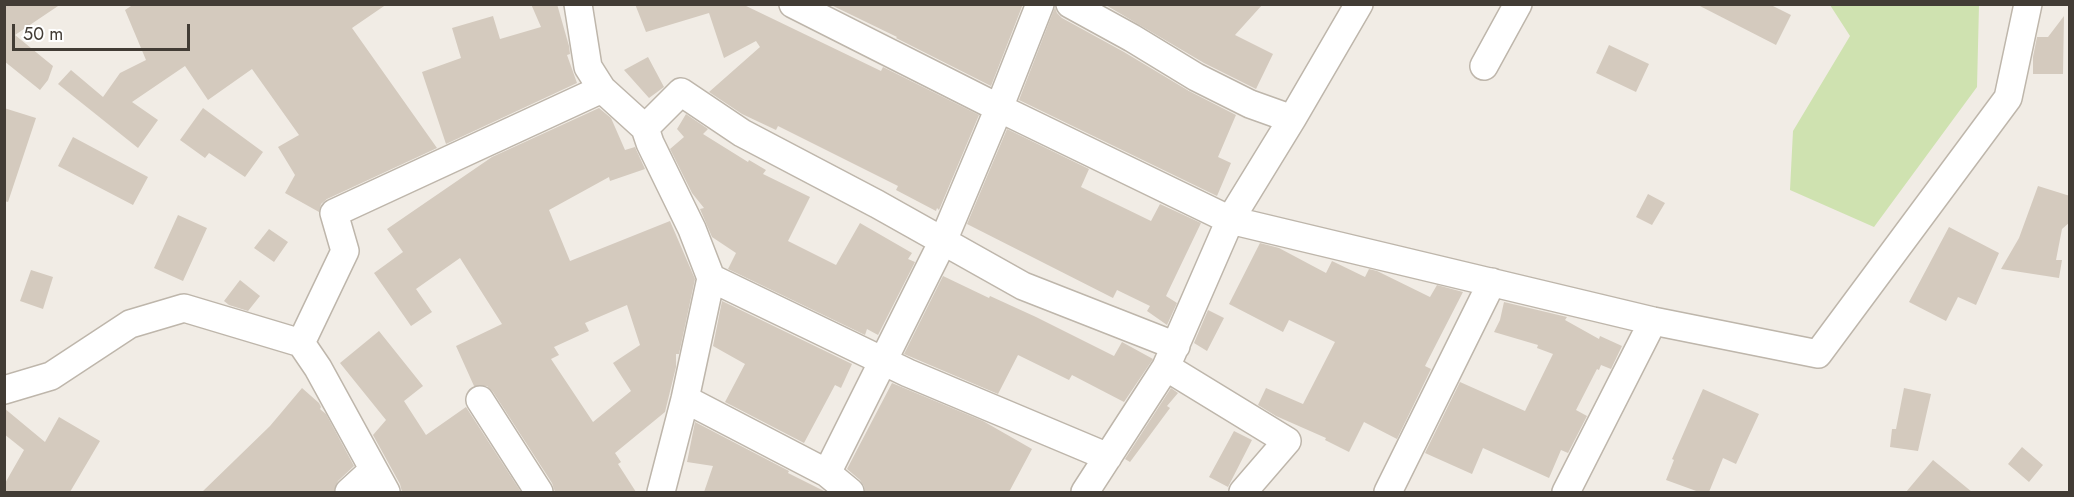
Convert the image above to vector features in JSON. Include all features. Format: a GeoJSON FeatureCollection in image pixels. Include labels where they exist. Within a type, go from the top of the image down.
{"type":"FeatureCollection","features":[{"type":"Feature","properties":{"kind":"street"},"geometry":{"type":"LineString","coordinates":[[578,4],[588,67],[602,89],[645,128],[650,144],[692,229],[711,278],[685,399],[661,492]]}},
{"type":"Feature","properties":{"kind":"street"},"geometry":{"type":"LineString","coordinates":[[793,4],[999,108],[1230,220],[1653,321],[1818,354],[2008,98],[2028,4]]}},
{"type":"Feature","properties":{"kind":"street"},"geometry":{"type":"LineString","coordinates":[[827,473],[943,241],[1040,4]]}},
{"type":"Feature","properties":{"kind":"street"},"geometry":{"type":"LineString","coordinates":[[1070,4],[1205,81],[1250,104],[1292,119]]}},
{"type":"Feature","properties":{"kind":"street"},"geometry":{"type":"LineString","coordinates":[[1085,492],[1171,356],[1230,220],[1359,4]]}},
{"type":"Feature","properties":{"kind":"street"},"geometry":{"type":"LineString","coordinates":[[1484,66],[1518,4]]}},
{"type":"Feature","properties":{"kind":"street"},"geometry":{"type":"LineString","coordinates":[[301,343],[345,250],[334,213],[602,89]]}},
{"type":"Feature","properties":{"kind":"street"},"geometry":{"type":"LineString","coordinates":[[645,128],[681,92],[742,133],[1023,286],[1171,356],[1287,441],[1243,492]]}},
{"type":"Feature","properties":{"kind":"street"},"geometry":{"type":"LineString","coordinates":[[711,278],[883,361],[1108,457]]}},
{"type":"Feature","properties":{"kind":"street"},"geometry":{"type":"LineString","coordinates":[[1388,492],[1492,282]]}},
{"type":"Feature","properties":{"kind":"street"},"geometry":{"type":"LineString","coordinates":[[4,390],[51,376],[130,324],[184,308],[301,343],[318,368],[379,481],[350,492]]}},
{"type":"Feature","properties":{"kind":"street"},"geometry":{"type":"LineString","coordinates":[[1566,492],[1653,321]]}},
{"type":"Feature","properties":{"kind":"street"},"geometry":{"type":"LineString","coordinates":[[685,399],[827,473],[850,492]]}},
{"type":"Feature","properties":{"kind":"street"},"geometry":{"type":"LineString","coordinates":[[480,400],[539,492]]}},
{"type":"Feature","properties":{"kind":"green space"},"geometry":{"type":"Polygon","coordinates":[[[1830,5],[1979,5],[1977,87],[1874,227],[1790,190],[1793,131],[1850,36],[1830,5]]]}},
{"type":"Feature","properties":{"kind":"building"},"geometry":{"type":"Polygon","coordinates":[[[4,4],[61,4],[15,35],[53,66],[48,80],[40,90],[4,61],[4,4]]]}},
{"type":"Feature","properties":{"kind":"building"},"geometry":{"type":"Polygon","coordinates":[[[134,4],[387,4],[352,28],[437,148],[327,199],[321,204],[319,212],[285,193],[295,175],[278,147],[299,135],[252,69],[208,100],[185,66],[132,102],[158,120],[138,148],[58,84],[71,70],[103,97],[120,73],[146,60],[125,10],[134,4]]]}},
{"type":"Feature","properties":{"kind":"building"},"geometry":{"type":"Polygon","coordinates":[[[531,4],[557,4],[569,46],[570,54],[567,55],[577,83],[446,144],[422,72],[461,58],[452,28],[493,16],[500,39],[541,27],[531,4]]]}},
{"type":"Feature","properties":{"kind":"building"},"geometry":{"type":"Polygon","coordinates":[[[635,4],[742,4],[881,71],[883,67],[979,115],[939,210],[937,208],[936,211],[896,190],[898,186],[778,126],[776,130],[742,114],[709,92],[760,47],[756,41],[724,58],[709,13],[646,32],[635,4]]]}},
{"type":"Feature","properties":{"kind":"building"},"geometry":{"type":"Polygon","coordinates":[[[829,4],[1023,4],[991,86],[829,4]]]}},
{"type":"Feature","properties":{"kind":"building"},"geometry":{"type":"Polygon","coordinates":[[[1104,4],[1263,4],[1235,35],[1273,54],[1256,89],[1204,63],[1104,4]]]}},
{"type":"Feature","properties":{"kind":"building"},"geometry":{"type":"Polygon","coordinates":[[[1696,4],[1769,4],[1791,15],[1776,45],[1696,4]]]}},
{"type":"Feature","properties":{"kind":"building"},"geometry":{"type":"Polygon","coordinates":[[[1055,7],[1062,18],[1189,91],[1236,115],[1218,157],[1231,163],[1217,196],[1019,100],[1055,7]]]}},
{"type":"Feature","properties":{"kind":"building"},"geometry":{"type":"Polygon","coordinates":[[[2064,16],[2063,74],[2033,74],[2033,57],[2037,37],[2048,37],[2064,16]]]}},
{"type":"Feature","properties":{"kind":"building"},"geometry":{"type":"Polygon","coordinates":[[[1609,45],[1649,64],[1636,92],[1596,73],[1609,45]]]}},
{"type":"Feature","properties":{"kind":"building"},"geometry":{"type":"Polygon","coordinates":[[[648,57],[664,87],[649,98],[624,70],[648,57]]]}},
{"type":"Feature","properties":{"kind":"building"},"geometry":{"type":"Polygon","coordinates":[[[4,108],[36,118],[8,202],[4,201],[4,108]]]}},
{"type":"Feature","properties":{"kind":"building"},"geometry":{"type":"Polygon","coordinates":[[[203,108],[263,152],[245,177],[209,153],[205,158],[180,140],[203,108]]]}},
{"type":"Feature","properties":{"kind":"building"},"geometry":{"type":"Polygon","coordinates":[[[599,108],[611,118],[625,150],[635,147],[645,169],[610,181],[609,177],[549,210],[570,261],[670,221],[695,279],[679,354],[676,354],[676,367],[665,412],[615,453],[621,462],[618,464],[636,492],[555,492],[552,483],[493,392],[487,386],[474,386],[456,346],[502,324],[460,258],[416,289],[432,312],[411,326],[374,273],[403,252],[387,229],[492,157],[599,108]],[[627,305],[585,323],[589,331],[554,347],[559,355],[551,359],[593,422],[631,391],[613,363],[640,345],[627,305]]]}},
{"type":"Feature","properties":{"kind":"building"},"geometry":{"type":"Polygon","coordinates":[[[686,114],[708,129],[703,134],[748,162],[749,160],[766,170],[763,174],[810,197],[788,241],[836,265],[860,223],[912,253],[908,259],[915,262],[878,335],[867,329],[865,335],[728,269],[736,253],[712,237],[700,209],[704,208],[692,193],[670,149],[684,137],[677,129],[686,114]]]}},
{"type":"Feature","properties":{"kind":"building"},"geometry":{"type":"Polygon","coordinates":[[[1007,129],[1089,169],[1081,187],[1151,221],[1160,204],[1201,223],[1166,296],[1177,303],[1167,325],[1147,311],[1150,306],[1117,290],[1113,298],[967,224],[1007,129]]]}},
{"type":"Feature","properties":{"kind":"building"},"geometry":{"type":"Polygon","coordinates":[[[73,137],[148,177],[133,205],[58,166],[73,137]]]}},
{"type":"Feature","properties":{"kind":"building"},"geometry":{"type":"Polygon","coordinates":[[[2038,186],[2070,196],[2070,222],[2062,229],[2056,260],[2062,260],[2059,278],[2001,269],[2019,238],[2038,186]]]}},
{"type":"Feature","properties":{"kind":"building"},"geometry":{"type":"Polygon","coordinates":[[[1648,194],[1665,203],[1652,225],[1636,217],[1648,194]]]}},
{"type":"Feature","properties":{"kind":"building"},"geometry":{"type":"Polygon","coordinates":[[[178,215],[207,228],[183,281],[154,268],[178,215]]]}},
{"type":"Feature","properties":{"kind":"building"},"geometry":{"type":"Polygon","coordinates":[[[1949,227],[1999,253],[1976,305],[1958,297],[1946,321],[1909,302],[1949,227]]]}},
{"type":"Feature","properties":{"kind":"building"},"geometry":{"type":"Polygon","coordinates":[[[269,229],[288,242],[274,262],[254,248],[269,229]]]}},
{"type":"Feature","properties":{"kind":"building"},"geometry":{"type":"Polygon","coordinates":[[[1260,243],[1279,248],[1326,273],[1332,261],[1365,277],[1369,269],[1377,271],[1430,297],[1437,285],[1463,292],[1425,366],[1431,369],[1397,439],[1364,422],[1349,452],[1325,440],[1326,438],[1276,416],[1258,405],[1266,388],[1303,404],[1335,342],[1289,320],[1283,332],[1229,304],[1260,243]]]}},
{"type":"Feature","properties":{"kind":"building"},"geometry":{"type":"Polygon","coordinates":[[[31,270],[53,277],[43,309],[20,301],[31,270]]]}},
{"type":"Feature","properties":{"kind":"building"},"geometry":{"type":"Polygon","coordinates":[[[943,276],[1036,317],[1114,356],[1122,342],[1153,359],[1124,402],[1072,375],[1069,380],[1018,355],[998,394],[904,354],[943,276]]]}},
{"type":"Feature","properties":{"kind":"building"},"geometry":{"type":"Polygon","coordinates":[[[240,280],[260,296],[248,311],[224,301],[240,280]]]}},
{"type":"Feature","properties":{"kind":"building"},"geometry":{"type":"Polygon","coordinates":[[[722,301],[852,364],[841,388],[835,385],[804,443],[725,402],[745,364],[713,346],[722,301]]]}},
{"type":"Feature","properties":{"kind":"building"},"geometry":{"type":"Polygon","coordinates":[[[1504,302],[1567,317],[1565,320],[1599,339],[1600,336],[1622,346],[1611,369],[1601,365],[1599,370],[1597,369],[1576,410],[1587,416],[1568,453],[1561,450],[1549,478],[1483,448],[1472,474],[1425,453],[1460,382],[1525,411],[1553,354],[1537,348],[1538,345],[1494,332],[1500,320],[1504,302]]]}},
{"type":"Feature","properties":{"kind":"building"},"geometry":{"type":"Polygon","coordinates":[[[1208,310],[1224,318],[1207,351],[1194,343],[1208,310]]]}},
{"type":"Feature","properties":{"kind":"building"},"geometry":{"type":"Polygon","coordinates":[[[379,331],[423,386],[404,401],[426,435],[466,407],[521,492],[402,492],[400,484],[373,435],[386,420],[340,363],[379,331]]]}},
{"type":"Feature","properties":{"kind":"building"},"geometry":{"type":"Polygon","coordinates":[[[892,383],[983,421],[1032,449],[1009,492],[865,492],[860,480],[847,469],[892,383]]]}},
{"type":"Feature","properties":{"kind":"building"},"geometry":{"type":"Polygon","coordinates":[[[302,388],[319,403],[320,409],[326,414],[354,466],[338,481],[334,492],[202,492],[270,426],[302,388]]]}},
{"type":"Feature","properties":{"kind":"building"},"geometry":{"type":"Polygon","coordinates":[[[1171,388],[1178,393],[1167,406],[1170,408],[1130,462],[1125,459],[1171,388]]]}},
{"type":"Feature","properties":{"kind":"building"},"geometry":{"type":"Polygon","coordinates":[[[1904,388],[1931,394],[1918,451],[1890,447],[1892,429],[1896,429],[1904,388]]]}},
{"type":"Feature","properties":{"kind":"building"},"geometry":{"type":"Polygon","coordinates":[[[1703,389],[1759,414],[1736,464],[1723,458],[1709,492],[1699,492],[1666,480],[1674,460],[1672,459],[1703,389]]]}},
{"type":"Feature","properties":{"kind":"building"},"geometry":{"type":"Polygon","coordinates":[[[4,408],[45,442],[59,417],[100,441],[70,492],[4,492],[4,485],[24,450],[4,434],[4,408]]]}},
{"type":"Feature","properties":{"kind":"building"},"geometry":{"type":"Polygon","coordinates":[[[695,422],[826,492],[704,492],[713,466],[687,462],[695,422]]]}},
{"type":"Feature","properties":{"kind":"building"},"geometry":{"type":"Polygon","coordinates":[[[1234,431],[1252,440],[1228,487],[1209,477],[1234,431]]]}},
{"type":"Feature","properties":{"kind":"building"},"geometry":{"type":"Polygon","coordinates":[[[2022,447],[2043,465],[2029,482],[2008,464],[2022,447]]]}},
{"type":"Feature","properties":{"kind":"building"},"geometry":{"type":"Polygon","coordinates":[[[1933,460],[1972,492],[1906,492],[1933,460]]]}}]}
